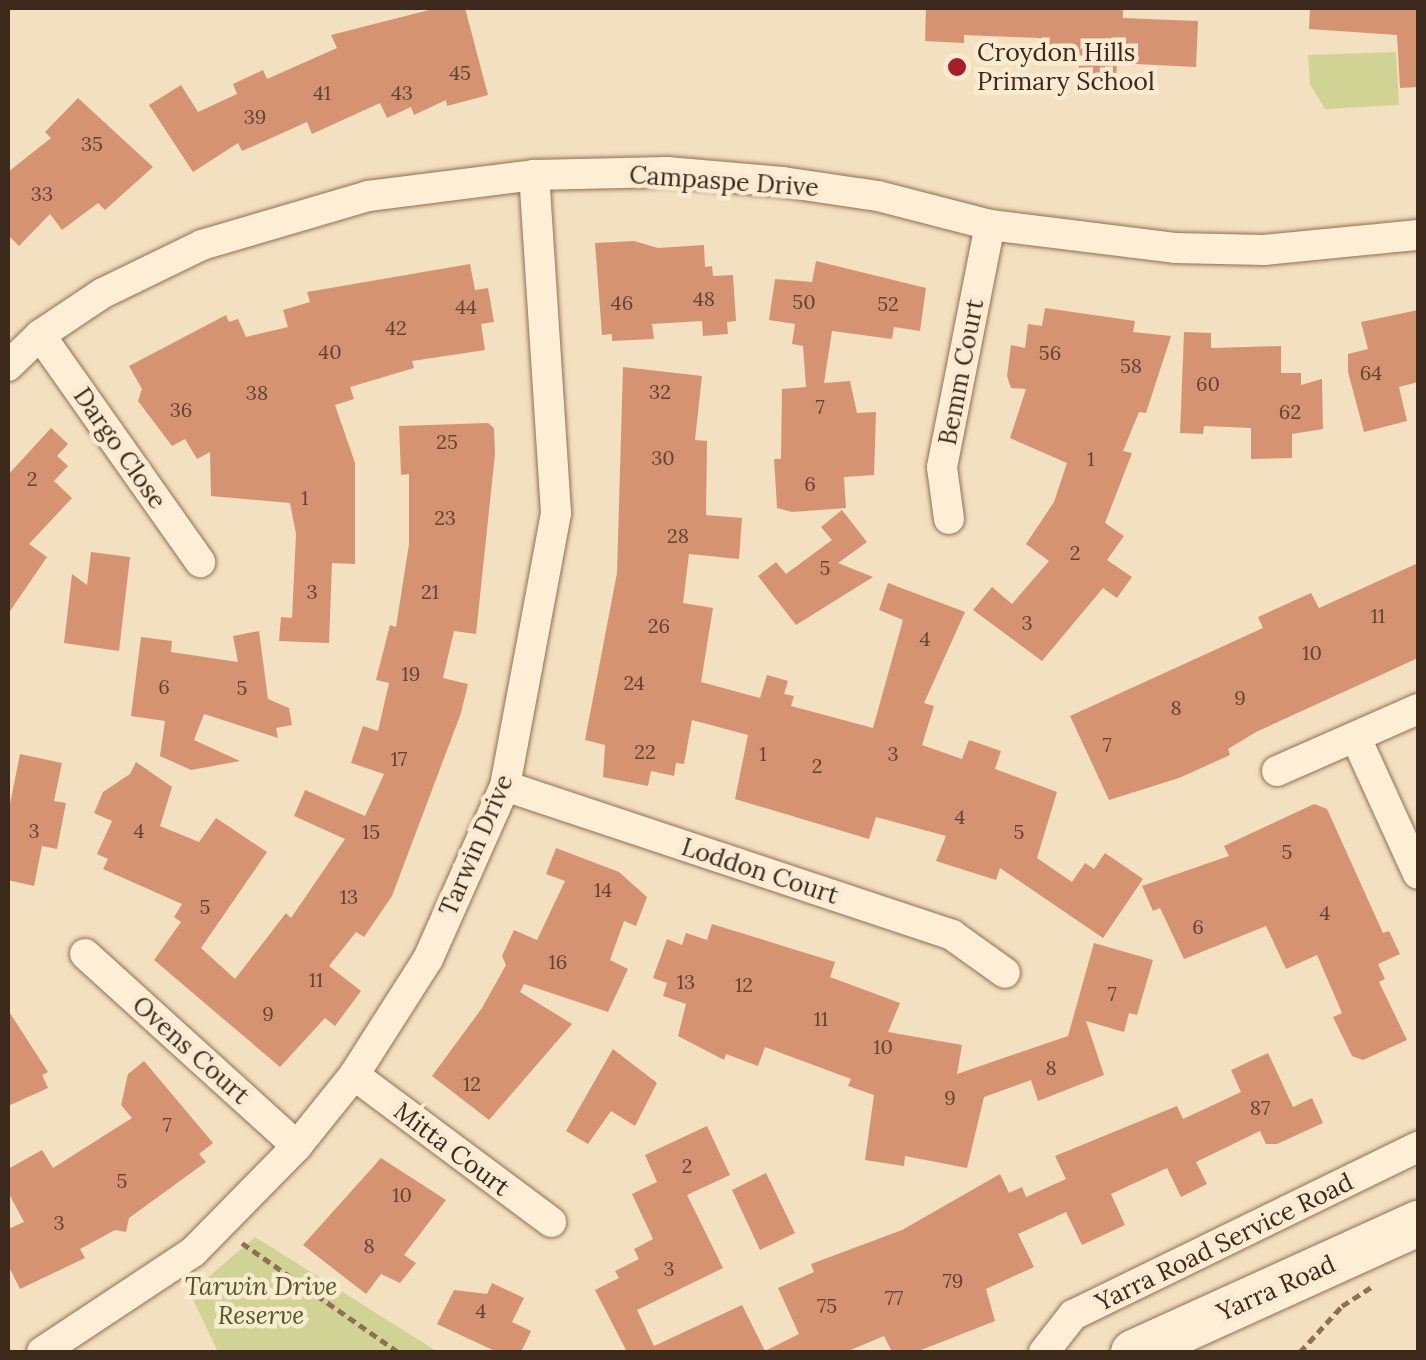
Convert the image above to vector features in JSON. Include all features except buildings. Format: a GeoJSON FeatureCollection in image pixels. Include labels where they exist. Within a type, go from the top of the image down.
{"type":"FeatureCollection","features":[{"type":"Feature","properties":{"kind":"main road","name":"Yarra Road"},"geometry":{"type":"LineString","coordinates":[[1133,1352],[1418,1223]]}},
{"type":"Feature","properties":{"kind":"street","name":"Campaspe Drive"},"geometry":{"type":"LineString","coordinates":[[8,366],[40,335],[164,262],[273,221],[368,196],[534,176],[667,172],[783,182],[878,196],[990,225],[1175,248],[1264,250],[1418,235]]}},
{"type":"Feature","properties":{"kind":"street","name":"Tarwin Drive"},"geometry":{"type":"LineString","coordinates":[[42,1352],[194,1252],[298,1146],[354,1076],[428,959],[505,786],[556,513],[534,176]]}},
{"type":"Feature","properties":{"kind":"street","name":"Bemm Court"},"geometry":{"type":"LineString","coordinates":[[950,519],[942,468],[990,225]]}},
{"type":"Feature","properties":{"kind":"street","name":"Dargo Close"},"geometry":{"type":"LineString","coordinates":[[40,335],[200,562]]}},
{"type":"Feature","properties":{"kind":"street"},"geometry":{"type":"LineString","coordinates":[[1277,771],[1418,709]]}},
{"type":"Feature","properties":{"kind":"street"},"geometry":{"type":"LineString","coordinates":[[1356,738],[1418,874]]}},
{"type":"Feature","properties":{"kind":"street","name":"Loddon Court"},"geometry":{"type":"LineString","coordinates":[[505,786],[952,935],[1006,973]]}},
{"type":"Feature","properties":{"kind":"street","name":"Ovens Court"},"geometry":{"type":"LineString","coordinates":[[85,954],[298,1146]]}},
{"type":"Feature","properties":{"kind":"street","name":"Mitta Court"},"geometry":{"type":"LineString","coordinates":[[354,1076],[551,1222]]}},
{"type":"Feature","properties":{"kind":"street","name":"Yarra Road Service Road"},"geometry":{"type":"LineString","coordinates":[[1044,1352],[1072,1315],[1418,1148]]}},
{"type":"Feature","properties":{"kind":"path"},"geometry":{"type":"LineString","coordinates":[[219,1226],[398,1352]]}},
{"type":"Feature","properties":{"kind":"path"},"geometry":{"type":"LineString","coordinates":[[1300,1352],[1342,1306],[1387,1277]]}},
{"type":"Feature","properties":{"kind":"green space"},"geometry":{"type":"Polygon","coordinates":[[[1396,52],[1399,105],[1325,109],[1310,84],[1308,55],[1396,52]]]}},
{"type":"Feature","properties":{"kind":"green space","name":"Tarwin Drive Reserve"},"geometry":{"type":"Polygon","coordinates":[[[255,1237],[438,1352],[218,1352],[190,1293],[255,1237]]]}},
{"type":"Feature","properties":{"kind":"place","name":"Croydon Hills Primary School"},"geometry":{"type":"Point","coordinates":[957,67]}}]}
